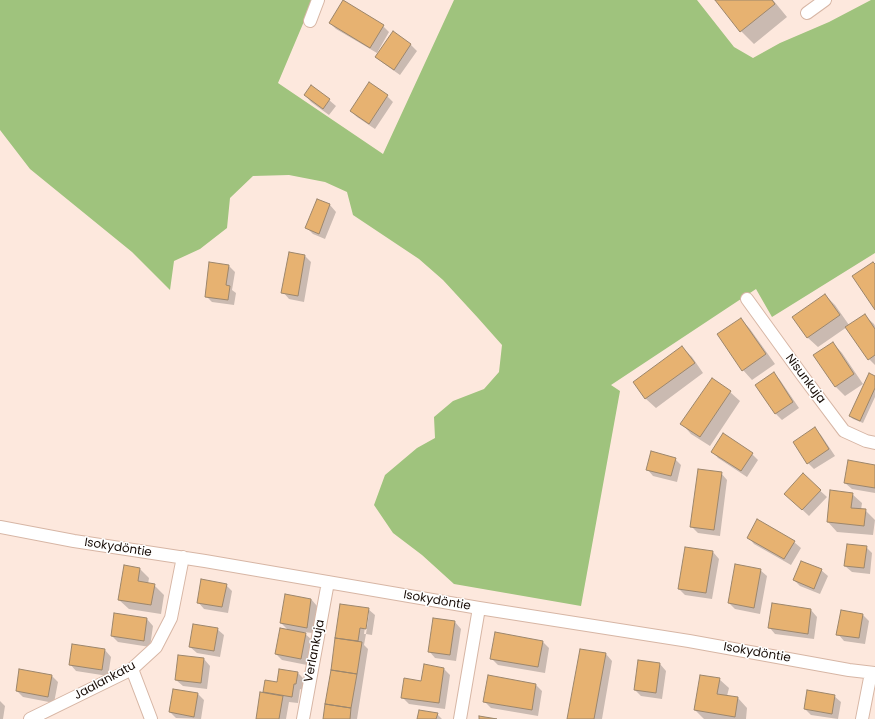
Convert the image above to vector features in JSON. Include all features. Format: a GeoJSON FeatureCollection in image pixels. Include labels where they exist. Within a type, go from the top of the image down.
{"type":"FeatureCollection","features":[{"type":"Feature","properties":{"kind":"street"},"geometry":{"type":"LineString","coordinates":[[310,21],[318,0]]}},
{"type":"Feature","properties":{"kind":"street"},"geometry":{"type":"LineString","coordinates":[[807,13],[825,0]]}},
{"type":"Feature","properties":{"kind":"street","name":"Nisunkuja"},"geometry":{"type":"LineString","coordinates":[[747,299],[844,431],[866,441],[875,443]]}},
{"type":"Feature","properties":{"kind":"street","name":"Isokydöntie"},"geometry":{"type":"LineString","coordinates":[[0,527],[74,541],[183,557],[479,608],[689,641],[873,673]]}},
{"type":"Feature","properties":{"kind":"street","name":"Jaalankatu"},"geometry":{"type":"LineString","coordinates":[[30,719],[132,669],[156,647],[171,618],[183,557]]}},
{"type":"Feature","properties":{"kind":"street","name":"Verlankuja"},"geometry":{"type":"LineString","coordinates":[[303,719],[328,582]]}},
{"type":"Feature","properties":{"kind":"street"},"geometry":{"type":"LineString","coordinates":[[460,719],[479,608]]}},
{"type":"Feature","properties":{"kind":"street"},"geometry":{"type":"LineString","coordinates":[[132,669],[151,719]]}},
{"type":"Feature","properties":{"kind":"street"},"geometry":{"type":"LineString","coordinates":[[862,719],[873,673]]}},
{"type":"Feature","properties":{"kind":"green space"},"geometry":{"type":"Polygon","coordinates":[[[0,0],[313,0],[278,83],[383,154],[454,0],[697,0],[734,47],[753,58],[780,43],[829,22],[871,0],[875,0],[875,253],[772,317],[756,289],[611,385],[620,391],[581,606],[454,584],[422,555],[393,533],[374,505],[385,475],[417,448],[435,438],[434,417],[453,401],[484,389],[499,372],[502,345],[443,280],[419,259],[353,215],[347,192],[325,182],[289,175],[253,176],[230,198],[227,228],[200,249],[174,261],[170,290],[132,252],[30,169],[0,130],[0,0]]]}},
{"type":"Feature","properties":{"kind":"building"},"geometry":{"type":"Polygon","coordinates":[[[343,0],[384,25],[370,48],[329,23],[343,0]]]}},
{"type":"Feature","properties":{"kind":"building"},"geometry":{"type":"Polygon","coordinates":[[[715,0],[772,0],[775,4],[740,32],[715,0]]]}},
{"type":"Feature","properties":{"kind":"building"},"geometry":{"type":"Polygon","coordinates":[[[393,31],[411,44],[394,70],[375,57],[393,31]]]}},
{"type":"Feature","properties":{"kind":"building"},"geometry":{"type":"Polygon","coordinates":[[[369,82],[388,95],[369,124],[350,111],[369,82]]]}},
{"type":"Feature","properties":{"kind":"building"},"geometry":{"type":"Polygon","coordinates":[[[311,85],[330,99],[323,109],[304,95],[311,85]]]}},
{"type":"Feature","properties":{"kind":"building"},"geometry":{"type":"Polygon","coordinates":[[[317,199],[330,204],[319,234],[305,228],[317,199]]]}},
{"type":"Feature","properties":{"kind":"building"},"geometry":{"type":"Polygon","coordinates":[[[289,252],[305,255],[298,296],[281,293],[289,252]]]}},
{"type":"Feature","properties":{"kind":"building"},"geometry":{"type":"Polygon","coordinates":[[[209,262],[229,265],[226,285],[230,286],[228,300],[205,297],[209,262]]]}},
{"type":"Feature","properties":{"kind":"building"},"geometry":{"type":"Polygon","coordinates":[[[873,262],[875,264],[875,310],[852,276],[873,262]]]}},
{"type":"Feature","properties":{"kind":"building"},"geometry":{"type":"Polygon","coordinates":[[[825,294],[840,315],[807,338],[792,317],[825,294]]]}},
{"type":"Feature","properties":{"kind":"building"},"geometry":{"type":"Polygon","coordinates":[[[865,314],[875,329],[875,355],[868,360],[845,327],[865,314]]]}},
{"type":"Feature","properties":{"kind":"building"},"geometry":{"type":"Polygon","coordinates":[[[741,318],[766,354],[742,371],[717,334],[741,318]]]}},
{"type":"Feature","properties":{"kind":"building"},"geometry":{"type":"Polygon","coordinates":[[[833,342],[854,374],[835,387],[813,355],[833,342]]]}},
{"type":"Feature","properties":{"kind":"building"},"geometry":{"type":"Polygon","coordinates":[[[682,346],[695,363],[645,399],[633,382],[682,346]]]}},
{"type":"Feature","properties":{"kind":"building"},"geometry":{"type":"Polygon","coordinates":[[[774,372],[793,402],[775,414],[755,385],[774,372]]]}},
{"type":"Feature","properties":{"kind":"building"},"geometry":{"type":"Polygon","coordinates":[[[869,373],[875,376],[875,388],[860,421],[849,416],[869,373]]]}},
{"type":"Feature","properties":{"kind":"building"},"geometry":{"type":"Polygon","coordinates":[[[712,378],[731,391],[700,437],[680,424],[712,378]]]}},
{"type":"Feature","properties":{"kind":"building"},"geometry":{"type":"Polygon","coordinates":[[[815,427],[829,449],[807,464],[793,442],[815,427]]]}},
{"type":"Feature","properties":{"kind":"building"},"geometry":{"type":"Polygon","coordinates":[[[723,433],[753,453],[741,471],[711,452],[723,433]]]}},
{"type":"Feature","properties":{"kind":"building"},"geometry":{"type":"Polygon","coordinates":[[[651,451],[676,458],[671,476],[646,470],[651,451]]]}},
{"type":"Feature","properties":{"kind":"building"},"geometry":{"type":"Polygon","coordinates":[[[848,460],[875,465],[875,488],[844,483],[848,460]]]}},
{"type":"Feature","properties":{"kind":"building"},"geometry":{"type":"Polygon","coordinates":[[[698,469],[722,472],[714,530],[690,527],[698,469]]]}},
{"type":"Feature","properties":{"kind":"building"},"geometry":{"type":"Polygon","coordinates":[[[803,473],[821,490],[802,510],[784,494],[803,473]]]}},
{"type":"Feature","properties":{"kind":"building"},"geometry":{"type":"Polygon","coordinates":[[[830,490],[853,493],[851,508],[866,509],[864,526],[827,522],[830,490]]]}},
{"type":"Feature","properties":{"kind":"building"},"geometry":{"type":"Polygon","coordinates":[[[757,519],[795,541],[784,559],[747,538],[757,519]]]}},
{"type":"Feature","properties":{"kind":"building"},"geometry":{"type":"Polygon","coordinates":[[[847,544],[867,546],[864,568],[844,566],[847,544]]]}},
{"type":"Feature","properties":{"kind":"building"},"geometry":{"type":"Polygon","coordinates":[[[685,547],[713,551],[706,593],[678,589],[685,547]]]}},
{"type":"Feature","properties":{"kind":"building"},"geometry":{"type":"Polygon","coordinates":[[[801,561],[822,569],[814,589],[793,580],[801,561]]]}},
{"type":"Feature","properties":{"kind":"building"},"geometry":{"type":"Polygon","coordinates":[[[735,564],[761,569],[754,608],[728,603],[735,564]]]}},
{"type":"Feature","properties":{"kind":"building"},"geometry":{"type":"Polygon","coordinates":[[[124,565],[140,568],[138,581],[155,584],[151,605],[118,600],[124,565]]]}},
{"type":"Feature","properties":{"kind":"building"},"geometry":{"type":"Polygon","coordinates":[[[201,579],[227,584],[222,607],[197,603],[201,579]]]}},
{"type":"Feature","properties":{"kind":"building"},"geometry":{"type":"Polygon","coordinates":[[[285,594],[311,599],[307,628],[280,623],[285,594]]]}},
{"type":"Feature","properties":{"kind":"building"},"geometry":{"type":"Polygon","coordinates":[[[772,603],[811,609],[808,634],[768,628],[772,603]]]}},
{"type":"Feature","properties":{"kind":"building"},"geometry":{"type":"Polygon","coordinates":[[[340,604],[369,608],[366,629],[360,628],[358,641],[335,638],[340,604]]]}},
{"type":"Feature","properties":{"kind":"building"},"geometry":{"type":"Polygon","coordinates":[[[841,610],[863,614],[859,638],[836,635],[841,610]]]}},
{"type":"Feature","properties":{"kind":"building"},"geometry":{"type":"Polygon","coordinates":[[[114,613],[147,618],[144,641],[111,636],[114,613]]]}},
{"type":"Feature","properties":{"kind":"building"},"geometry":{"type":"Polygon","coordinates":[[[433,618],[455,621],[450,655],[428,652],[433,618]]]}},
{"type":"Feature","properties":{"kind":"building"},"geometry":{"type":"Polygon","coordinates":[[[193,624],[218,628],[214,651],[189,647],[193,624]]]}},
{"type":"Feature","properties":{"kind":"building"},"geometry":{"type":"Polygon","coordinates":[[[280,628],[306,633],[301,659],[275,654],[280,628]]]}},
{"type":"Feature","properties":{"kind":"building"},"geometry":{"type":"Polygon","coordinates":[[[495,632],[543,641],[538,667],[490,659],[495,632]]]}},
{"type":"Feature","properties":{"kind":"building"},"geometry":{"type":"Polygon","coordinates":[[[335,638],[362,642],[357,674],[331,670],[335,638]]]}},
{"type":"Feature","properties":{"kind":"building"},"geometry":{"type":"Polygon","coordinates":[[[72,644],[105,649],[102,670],[69,665],[72,644]]]}},
{"type":"Feature","properties":{"kind":"building"},"geometry":{"type":"Polygon","coordinates":[[[580,649],[606,653],[594,719],[567,719],[580,649]]]}},
{"type":"Feature","properties":{"kind":"building"},"geometry":{"type":"Polygon","coordinates":[[[178,655],[204,658],[201,683],[175,680],[178,655]]]}},
{"type":"Feature","properties":{"kind":"building"},"geometry":{"type":"Polygon","coordinates":[[[638,660],[660,663],[656,693],[634,690],[638,660]]]}},
{"type":"Feature","properties":{"kind":"building"},"geometry":{"type":"Polygon","coordinates":[[[424,664],[444,668],[439,703],[401,698],[404,678],[421,681],[424,664]]]}},
{"type":"Feature","properties":{"kind":"building"},"geometry":{"type":"Polygon","coordinates":[[[19,669],[52,675],[48,697],[16,691],[19,669]]]}},
{"type":"Feature","properties":{"kind":"building"},"geometry":{"type":"Polygon","coordinates":[[[279,669],[298,672],[292,697],[263,692],[265,680],[277,682],[279,669]]]}},
{"type":"Feature","properties":{"kind":"building"},"geometry":{"type":"Polygon","coordinates":[[[331,670],[357,674],[351,708],[325,704],[331,670]]]}},
{"type":"Feature","properties":{"kind":"building"},"geometry":{"type":"Polygon","coordinates":[[[488,675],[536,684],[532,710],[483,702],[488,675]]]}},
{"type":"Feature","properties":{"kind":"building"},"geometry":{"type":"Polygon","coordinates":[[[700,675],[720,678],[717,694],[738,697],[735,717],[694,710],[700,675]]]}},
{"type":"Feature","properties":{"kind":"building"},"geometry":{"type":"Polygon","coordinates":[[[173,689],[198,693],[194,717],[169,712],[173,689]]]}},
{"type":"Feature","properties":{"kind":"building"},"geometry":{"type":"Polygon","coordinates":[[[807,690],[835,695],[832,714],[804,709],[807,690]]]}},
{"type":"Feature","properties":{"kind":"building"},"geometry":{"type":"Polygon","coordinates":[[[260,692],[283,696],[279,719],[256,719],[260,692]]]}},
{"type":"Feature","properties":{"kind":"building"},"geometry":{"type":"Polygon","coordinates":[[[325,704],[351,708],[350,719],[323,719],[325,704]]]}},
{"type":"Feature","properties":{"kind":"building"},"geometry":{"type":"Polygon","coordinates":[[[419,710],[438,713],[436,719],[417,719],[419,710]]]}},
{"type":"Feature","properties":{"kind":"building"},"geometry":{"type":"Polygon","coordinates":[[[479,716],[497,719],[479,719],[479,716]]]}}]}
